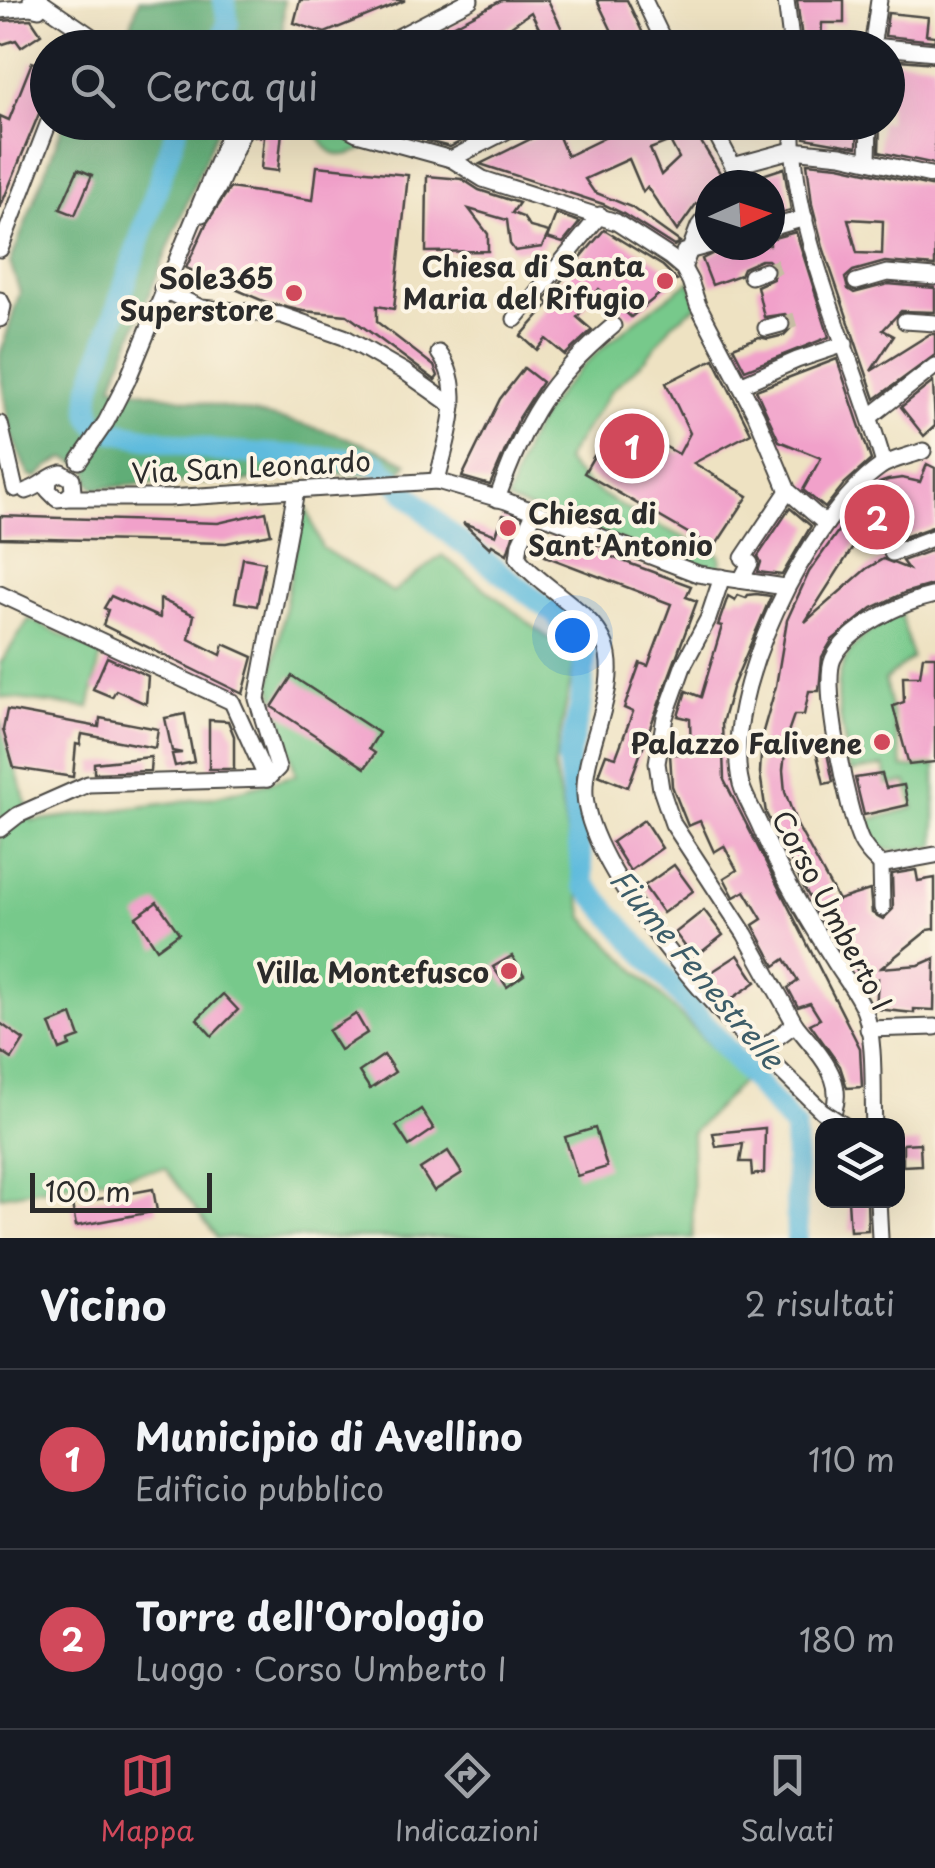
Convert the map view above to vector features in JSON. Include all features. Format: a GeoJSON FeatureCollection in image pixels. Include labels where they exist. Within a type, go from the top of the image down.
{"type":"FeatureCollection","features":[{"type":"Feature","properties":{"kind":"street"},"geometry":{"type":"LineString","coordinates":[[31,0],[41,2],[83,30]]}},
{"type":"Feature","properties":{"kind":"street"},"geometry":{"type":"LineString","coordinates":[[412,30],[470,0]]}},
{"type":"Feature","properties":{"kind":"street"},"geometry":{"type":"LineString","coordinates":[[644,0],[658,30]]}},
{"type":"Feature","properties":{"kind":"street"},"geometry":{"type":"LineString","coordinates":[[786,0],[790,30]]}},
{"type":"Feature","properties":{"kind":"street"},"geometry":{"type":"LineString","coordinates":[[871,30],[878,0]]}},
{"type":"Feature","properties":{"kind":"street"},"geometry":{"type":"LineString","coordinates":[[0,10],[30,7],[58,14]]}},
{"type":"Feature","properties":{"kind":"street"},"geometry":{"type":"LineString","coordinates":[[905,50],[935,52]]}},
{"type":"Feature","properties":{"kind":"street"},"geometry":{"type":"LineString","coordinates":[[0,250],[43,140]]}},
{"type":"Feature","properties":{"kind":"street"},"geometry":{"type":"LineString","coordinates":[[0,424],[14,490],[42,498],[63,486],[106,422],[127,381],[226,140]]}},
{"type":"Feature","properties":{"kind":"street"},"geometry":{"type":"LineString","coordinates":[[188,227],[206,210],[238,140]]}},
{"type":"Feature","properties":{"kind":"street"},"geometry":{"type":"LineString","coordinates":[[383,140],[451,159],[483,179],[616,222],[676,262],[775,448],[788,491],[826,524]]}},
{"type":"Feature","properties":{"kind":"street"},"geometry":{"type":"LineString","coordinates":[[451,159],[488,140]]}},
{"type":"Feature","properties":{"kind":"street"},"geometry":{"type":"LineString","coordinates":[[719,140],[732,170]]}},
{"type":"Feature","properties":{"kind":"street"},"geometry":{"type":"LineString","coordinates":[[793,140],[805,218],[884,464],[929,454],[935,437]]}},
{"type":"Feature","properties":{"kind":"street"},"geometry":{"type":"LineString","coordinates":[[868,160],[869,140]]}},
{"type":"Feature","properties":{"kind":"street"},"geometry":{"type":"LineString","coordinates":[[733,166],[792,150],[868,160],[935,176]]}},
{"type":"Feature","properties":{"kind":"street"},"geometry":{"type":"LineString","coordinates":[[515,319],[600,216]]}},
{"type":"Feature","properties":{"kind":"street"},"geometry":{"type":"LineString","coordinates":[[785,224],[805,218]]}},
{"type":"Feature","properties":{"kind":"street"},"geometry":{"type":"LineString","coordinates":[[676,262],[695,247]]}},
{"type":"Feature","properties":{"kind":"street"},"geometry":{"type":"LineString","coordinates":[[856,282],[887,273],[935,277]]}},
{"type":"Feature","properties":{"kind":"street"},"geometry":{"type":"LineString","coordinates":[[162,289],[202,308],[280,315],[344,338],[405,372],[453,406]]}},
{"type":"Feature","properties":{"kind":"street"},"geometry":{"type":"LineString","coordinates":[[0,300],[0,319]]}},
{"type":"Feature","properties":{"kind":"street"},"geometry":{"type":"LineString","coordinates":[[905,320],[935,323]]}},
{"type":"Feature","properties":{"kind":"street"},"geometry":{"type":"LineString","coordinates":[[497,499],[518,440],[533,412],[557,377],[613,326]]}},
{"type":"Feature","properties":{"kind":"street"},"geometry":{"type":"LineString","coordinates":[[740,384],[845,344]]}},
{"type":"Feature","properties":{"kind":"street"},"geometry":{"type":"LineString","coordinates":[[439,354],[450,368],[453,406],[438,481],[698,574],[785,587]]}},
{"type":"Feature","properties":{"kind":"street"},"geometry":{"type":"LineString","coordinates":[[871,416],[932,372]]}},
{"type":"Feature","properties":{"kind":"street","name":"Corso Umberto I"},"geometry":{"type":"LineString","coordinates":[[874,1118],[868,1029],[860,1002],[779,869],[741,783],[741,728],[748,686],[785,587],[826,524],[884,464]]}},
{"type":"Feature","properties":{"kind":"street","name":"Via San Leonardo"},"geometry":{"type":"LineString","coordinates":[[63,486],[96,498],[168,498],[438,481]]}},
{"type":"Feature","properties":{"kind":"street"},"geometry":{"type":"LineString","coordinates":[[273,774],[257,699],[296,491]]}},
{"type":"Feature","properties":{"kind":"street"},"geometry":{"type":"LineString","coordinates":[[741,580],[750,563],[743,558],[788,491]]}},
{"type":"Feature","properties":{"kind":"street"},"geometry":{"type":"LineString","coordinates":[[534,513],[520,543],[518,558],[590,624],[605,644],[609,677],[585,795],[596,838],[639,912],[682,966],[758,1051],[833,1118]]}},
{"type":"Feature","properties":{"kind":"street"},"geometry":{"type":"LineString","coordinates":[[892,553],[935,536]]}},
{"type":"Feature","properties":{"kind":"street"},"geometry":{"type":"LineString","coordinates":[[722,578],[665,717],[657,763],[661,789],[672,824],[745,934],[795,1024],[833,1075],[836,1110],[829,1118]]}},
{"type":"Feature","properties":{"kind":"street"},"geometry":{"type":"LineString","coordinates":[[0,594],[232,702],[273,774]]}},
{"type":"Feature","properties":{"kind":"street"},"geometry":{"type":"LineString","coordinates":[[882,908],[880,865],[861,844],[840,758],[832,712],[831,662],[846,641],[882,614],[935,595]]}},
{"type":"Feature","properties":{"kind":"street"},"geometry":{"type":"LineString","coordinates":[[0,828],[18,815],[88,784],[273,774]]}},
{"type":"Feature","properties":{"kind":"street"},"geometry":{"type":"LineString","coordinates":[[880,865],[935,855]]}},
{"type":"Feature","properties":{"kind":"street"},"geometry":{"type":"LineString","coordinates":[[758,1051],[795,1024]]}},
{"type":"Feature","properties":{"kind":"street"},"geometry":{"type":"LineString","coordinates":[[868,1029],[935,1027]]}},
{"type":"Feature","properties":{"kind":"street"},"geometry":{"type":"LineString","coordinates":[[878,1208],[880,1238]]}},
{"type":"Feature","properties":{"kind":"green space"},"geometry":{"type":"Polygon","coordinates":[[[139,0],[284,0],[283,30],[130,30],[139,0]]]}},
{"type":"Feature","properties":{"kind":"green space"},"geometry":{"type":"Polygon","coordinates":[[[57,140],[213,140],[112,385],[301,424],[407,463],[399,475],[291,473],[239,483],[153,483],[95,489],[89,482],[88,468],[65,458],[37,478],[29,476],[10,433],[0,371],[0,355],[20,292],[10,263],[57,140]]]}},
{"type":"Feature","properties":{"kind":"green space"},"geometry":{"type":"Polygon","coordinates":[[[320,140],[381,140],[357,152],[339,155],[320,140]]]}},
{"type":"Feature","properties":{"kind":"green space"},"geometry":{"type":"Polygon","coordinates":[[[690,281],[698,305],[672,324],[646,359],[611,391],[565,460],[614,502],[720,555],[722,577],[507,501],[527,443],[558,393],[598,352],[690,281]]]}},
{"type":"Feature","properties":{"kind":"green space"},"geometry":{"type":"Polygon","coordinates":[[[304,502],[322,548],[393,592],[442,555],[575,659],[554,768],[584,918],[744,1080],[692,1133],[693,1238],[217,1238],[165,1168],[0,1196],[0,719],[32,821],[214,797],[296,775],[271,683],[304,502]]]}},
{"type":"Feature","properties":{"kind":"green space"},"geometry":{"type":"Polygon","coordinates":[[[901,612],[912,658],[885,680],[903,768],[935,765],[935,847],[900,851],[876,843],[865,821],[914,808],[907,782],[888,785],[884,766],[850,772],[838,698],[845,661],[856,644],[901,612]]]}},
{"type":"Feature","properties":{"kind":"green space"},"geometry":{"type":"Polygon","coordinates":[[[29,619],[101,654],[89,708],[0,697],[0,664],[29,619]]]}},
{"type":"Feature","properties":{"kind":"building"},"geometry":{"type":"Polygon","coordinates":[[[300,0],[404,0],[332,30],[294,23],[300,0]]]}},
{"type":"Feature","properties":{"kind":"building"},"geometry":{"type":"Polygon","coordinates":[[[502,0],[548,0],[562,30],[540,30],[531,12],[505,30],[445,30],[502,0]]]}},
{"type":"Feature","properties":{"kind":"building"},"geometry":{"type":"Polygon","coordinates":[[[597,0],[627,0],[641,30],[611,30],[597,0]]]}},
{"type":"Feature","properties":{"kind":"building"},"geometry":{"type":"Polygon","coordinates":[[[797,0],[844,0],[844,23],[822,23],[822,30],[801,30],[797,0]]]}},
{"type":"Feature","properties":{"kind":"building"},"geometry":{"type":"Polygon","coordinates":[[[888,13],[928,17],[926,35],[935,36],[935,41],[905,38],[905,30],[886,30],[888,13]]]}},
{"type":"Feature","properties":{"kind":"building"},"geometry":{"type":"Polygon","coordinates":[[[31,19],[38,30],[30,30],[30,41],[21,47],[16,40],[0,45],[0,21],[31,19]]]}},
{"type":"Feature","properties":{"kind":"building"},"geometry":{"type":"Polygon","coordinates":[[[905,60],[935,63],[935,164],[879,152],[879,140],[905,140],[905,60]]]}},
{"type":"Feature","properties":{"kind":"building"},"geometry":{"type":"Polygon","coordinates":[[[30,67],[30,136],[0,208],[0,116],[9,120],[30,67]]]}},
{"type":"Feature","properties":{"kind":"building"},"geometry":{"type":"Polygon","coordinates":[[[264,140],[281,140],[278,171],[261,169],[264,140]]]}},
{"type":"Feature","properties":{"kind":"building"},"geometry":{"type":"Polygon","coordinates":[[[427,140],[463,140],[450,147],[427,140]]]}},
{"type":"Feature","properties":{"kind":"building"},"geometry":{"type":"Polygon","coordinates":[[[529,140],[560,140],[567,156],[600,140],[700,140],[718,170],[695,170],[695,205],[677,231],[647,187],[643,192],[629,159],[585,179],[594,192],[631,207],[680,242],[674,246],[603,204],[480,164],[529,140]],[[670,141],[650,149],[661,175],[679,158],[670,141]]]}},
{"type":"Feature","properties":{"kind":"building"},"geometry":{"type":"Polygon","coordinates":[[[817,140],[857,140],[857,147],[817,140]]]}},
{"type":"Feature","properties":{"kind":"building"},"geometry":{"type":"Polygon","coordinates":[[[807,163],[935,187],[935,266],[885,262],[853,271],[845,278],[848,289],[854,293],[888,284],[935,288],[935,312],[901,311],[883,330],[894,336],[871,371],[930,334],[935,334],[935,355],[875,399],[823,247],[807,163]],[[848,219],[857,253],[882,254],[883,221],[848,219]]]}},
{"type":"Feature","properties":{"kind":"building"},"geometry":{"type":"Polygon","coordinates":[[[317,166],[408,175],[394,309],[377,306],[377,322],[434,366],[438,376],[435,380],[347,315],[268,303],[186,268],[206,224],[230,188],[313,200],[317,166]]]}},
{"type":"Feature","properties":{"kind":"building"},"geometry":{"type":"Polygon","coordinates":[[[78,169],[92,175],[75,215],[60,209],[78,169]]]}},
{"type":"Feature","properties":{"kind":"building"},"geometry":{"type":"Polygon","coordinates":[[[785,174],[791,210],[785,212],[785,174]]]}},
{"type":"Feature","properties":{"kind":"building"},"geometry":{"type":"Polygon","coordinates":[[[427,176],[462,179],[479,190],[519,203],[512,213],[523,217],[530,227],[549,232],[542,247],[515,251],[510,244],[507,220],[469,209],[488,234],[488,251],[426,252],[427,176]]]}},
{"type":"Feature","properties":{"kind":"building"},"geometry":{"type":"Polygon","coordinates":[[[556,214],[580,222],[563,243],[547,238],[556,214]]]}},
{"type":"Feature","properties":{"kind":"building"},"geometry":{"type":"Polygon","coordinates":[[[604,230],[663,266],[677,280],[631,317],[599,289],[577,317],[592,330],[565,355],[546,339],[537,350],[521,336],[549,304],[545,300],[604,230]]]}},
{"type":"Feature","properties":{"kind":"building"},"geometry":{"type":"Polygon","coordinates":[[[796,232],[829,337],[745,370],[733,347],[759,337],[784,335],[791,328],[792,320],[785,314],[764,317],[757,286],[773,279],[775,266],[768,260],[785,260],[785,235],[796,232]]]}},
{"type":"Feature","properties":{"kind":"building"},"geometry":{"type":"Polygon","coordinates":[[[702,260],[761,260],[743,268],[740,275],[712,285],[702,260]]]}},
{"type":"Feature","properties":{"kind":"building"},"geometry":{"type":"Polygon","coordinates":[[[714,359],[751,433],[694,463],[748,496],[714,548],[584,473],[615,420],[679,454],[690,433],[666,383],[714,359]]]}},
{"type":"Feature","properties":{"kind":"building"},"geometry":{"type":"Polygon","coordinates":[[[837,359],[871,460],[825,508],[803,490],[821,458],[779,441],[756,390],[837,359]]]}},
{"type":"Feature","properties":{"kind":"building"},"geometry":{"type":"Polygon","coordinates":[[[524,368],[542,382],[519,418],[490,485],[462,477],[500,399],[524,368]]]}},
{"type":"Feature","properties":{"kind":"building"},"geometry":{"type":"Polygon","coordinates":[[[933,382],[935,426],[924,436],[901,407],[933,382]]]}},
{"type":"Feature","properties":{"kind":"building"},"geometry":{"type":"Polygon","coordinates":[[[927,464],[935,468],[935,526],[887,543],[874,516],[870,522],[866,516],[852,534],[859,538],[805,622],[883,559],[908,569],[902,561],[935,549],[935,584],[872,608],[832,640],[822,657],[819,691],[809,691],[804,715],[794,715],[783,770],[785,792],[797,825],[838,900],[870,890],[872,913],[883,919],[893,909],[892,874],[916,870],[918,881],[935,878],[935,929],[928,930],[881,968],[919,965],[935,958],[934,1010],[914,1009],[914,1013],[876,1009],[878,979],[866,986],[828,919],[824,922],[804,888],[766,813],[760,773],[762,735],[776,686],[787,620],[809,572],[861,499],[888,480],[920,482],[927,464]]]}},
{"type":"Feature","properties":{"kind":"building"},"geometry":{"type":"Polygon","coordinates":[[[790,508],[811,526],[782,575],[758,572],[758,556],[790,508]]]}},
{"type":"Feature","properties":{"kind":"building"},"geometry":{"type":"Polygon","coordinates":[[[266,512],[271,534],[226,543],[0,538],[0,516],[218,523],[266,512]]]}},
{"type":"Feature","properties":{"kind":"building","name":"Chiesa di Sant'Antonio"},"geometry":{"type":"Polygon","coordinates":[[[503,515],[518,520],[507,554],[492,545],[490,548],[463,523],[496,535],[503,515]]]}},
{"type":"Feature","properties":{"kind":"building"},"geometry":{"type":"Polygon","coordinates":[[[552,535],[691,586],[686,597],[697,601],[628,787],[598,775],[606,754],[616,757],[633,712],[624,708],[640,663],[648,666],[671,604],[545,556],[552,535]]]}},
{"type":"Feature","properties":{"kind":"building"},"geometry":{"type":"Polygon","coordinates":[[[243,558],[265,562],[257,606],[235,602],[243,558]]]}},
{"type":"Feature","properties":{"kind":"building"},"geometry":{"type":"Polygon","coordinates":[[[756,594],[771,596],[732,688],[722,723],[724,780],[860,1048],[862,1087],[847,1088],[840,1066],[810,1024],[820,1019],[810,1003],[798,1007],[788,988],[798,981],[785,959],[775,966],[753,925],[762,919],[745,891],[734,897],[724,878],[737,870],[724,846],[714,852],[700,821],[688,826],[672,786],[670,754],[691,754],[690,719],[678,716],[686,691],[701,697],[728,596],[735,600],[738,595],[746,598],[756,594]]]}},
{"type":"Feature","properties":{"kind":"building"},"geometry":{"type":"Polygon","coordinates":[[[111,596],[160,618],[160,599],[194,615],[189,639],[221,655],[224,644],[253,657],[243,694],[103,625],[108,610],[104,608],[111,596]]]}},
{"type":"Feature","properties":{"kind":"building"},"geometry":{"type":"Polygon","coordinates":[[[923,656],[935,656],[935,762],[909,765],[893,706],[904,702],[903,676],[920,676],[923,656]]]}},
{"type":"Feature","properties":{"kind":"building"},"geometry":{"type":"Polygon","coordinates":[[[107,657],[148,676],[146,704],[116,690],[112,697],[93,689],[107,657]]]}},
{"type":"Feature","properties":{"kind":"building"},"geometry":{"type":"Polygon","coordinates":[[[292,676],[379,733],[369,749],[375,753],[365,768],[272,707],[292,676]]]}},
{"type":"Feature","properties":{"kind":"building"},"geometry":{"type":"Polygon","coordinates":[[[7,710],[99,727],[100,718],[158,729],[155,748],[82,734],[80,745],[76,744],[73,777],[14,768],[3,730],[7,710]]]}},
{"type":"Feature","properties":{"kind":"building"},"geometry":{"type":"Polygon","coordinates":[[[185,714],[194,762],[175,766],[172,754],[182,753],[172,751],[165,718],[185,714]]]}},
{"type":"Feature","properties":{"kind":"building"},"geometry":{"type":"Polygon","coordinates":[[[209,720],[228,721],[234,736],[234,769],[209,769],[209,720]]]}},
{"type":"Feature","properties":{"kind":"building"},"geometry":{"type":"Polygon","coordinates":[[[825,743],[833,782],[824,784],[815,746],[825,743]]]}},
{"type":"Feature","properties":{"kind":"building"},"geometry":{"type":"Polygon","coordinates":[[[151,757],[150,771],[94,773],[94,763],[151,757]]]}},
{"type":"Feature","properties":{"kind":"building"},"geometry":{"type":"Polygon","coordinates":[[[882,774],[886,788],[904,785],[908,805],[864,815],[855,778],[882,774]]]}},
{"type":"Feature","properties":{"kind":"building"},"geometry":{"type":"Polygon","coordinates":[[[644,820],[662,848],[630,871],[612,842],[644,820]]]}},
{"type":"Feature","properties":{"kind":"building"},"geometry":{"type":"Polygon","coordinates":[[[674,865],[693,891],[663,913],[644,886],[674,865]]]}},
{"type":"Feature","properties":{"kind":"building"},"geometry":{"type":"Polygon","coordinates":[[[157,902],[179,933],[157,949],[136,917],[157,902]]]}},
{"type":"Feature","properties":{"kind":"building"},"geometry":{"type":"Polygon","coordinates":[[[704,910],[723,935],[694,958],[675,933],[704,910]]]}},
{"type":"Feature","properties":{"kind":"building"},"geometry":{"type":"Polygon","coordinates":[[[738,955],[756,982],[727,1002],[707,975],[738,955]]]}},
{"type":"Feature","properties":{"kind":"building","name":"Villa Montefusco"},"geometry":{"type":"Polygon","coordinates":[[[512,956],[524,975],[507,987],[493,967],[512,956]]]}},
{"type":"Feature","properties":{"kind":"building"},"geometry":{"type":"Polygon","coordinates":[[[223,994],[238,1010],[212,1036],[197,1019],[223,994]]]}},
{"type":"Feature","properties":{"kind":"building"},"geometry":{"type":"Polygon","coordinates":[[[356,1014],[367,1033],[340,1050],[328,1031],[356,1014]]]}},
{"type":"Feature","properties":{"kind":"building"},"geometry":{"type":"Polygon","coordinates":[[[72,1015],[80,1037],[60,1050],[50,1024],[72,1015]]]}},
{"type":"Feature","properties":{"kind":"building"},"geometry":{"type":"Polygon","coordinates":[[[0,1023],[24,1040],[12,1059],[0,1051],[0,1023]]]}},
{"type":"Feature","properties":{"kind":"building"},"geometry":{"type":"Polygon","coordinates":[[[384,1055],[395,1072],[370,1089],[359,1072],[384,1055]]]}},
{"type":"Feature","properties":{"kind":"building"},"geometry":{"type":"Polygon","coordinates":[[[421,1109],[434,1129],[409,1146],[396,1126],[421,1109]]]}},
{"type":"Feature","properties":{"kind":"building"},"geometry":{"type":"Polygon","coordinates":[[[595,1128],[607,1167],[577,1176],[565,1137],[595,1128]]]}},
{"type":"Feature","properties":{"kind":"building"},"geometry":{"type":"Polygon","coordinates":[[[765,1128],[764,1173],[752,1175],[751,1162],[740,1162],[743,1144],[716,1147],[713,1133],[765,1128]]]}},
{"type":"Feature","properties":{"kind":"building"},"geometry":{"type":"Polygon","coordinates":[[[920,1143],[921,1165],[905,1166],[905,1144],[920,1143]]]}},
{"type":"Feature","properties":{"kind":"building"},"geometry":{"type":"Polygon","coordinates":[[[448,1151],[462,1173],[434,1191],[420,1169],[448,1151]]]}},
{"type":"Feature","properties":{"kind":"building"},"geometry":{"type":"Polygon","coordinates":[[[153,1189],[157,1211],[76,1226],[72,1204],[153,1189]]]}},
{"type":"Feature","properties":{"kind":"building"},"geometry":{"type":"Polygon","coordinates":[[[849,1208],[867,1208],[868,1230],[850,1231],[849,1208]]]}},
{"type":"Feature","properties":{"kind":"waterway","name":"Fiume Fenestrelle"},"geometry":{"type":"LineString","coordinates":[[224,0],[228,23],[225,30]]}},
{"type":"Feature","properties":{"kind":"waterway","name":"Fiume Fenestrelle"},"geometry":{"type":"LineString","coordinates":[[173,140],[91,386],[92,419],[109,431],[216,451],[366,460],[378,465],[445,530],[555,614],[585,651],[581,703],[568,761],[584,884],[795,1128],[797,1238]]}},
{"type":"Feature","properties":{"kind":"tunnel"},"geometry":{"type":"LineString","coordinates":[[765,271],[783,265]]}},
{"type":"Feature","properties":{"kind":"tunnel"},"geometry":{"type":"LineString","coordinates":[[781,324],[799,319]]}},
{"type":"Feature","properties":{"kind":"place","name":"Chiesa di Santa Maria del Rifugio"},"geometry":{"type":"Point","coordinates":[665,281]}},
{"type":"Feature","properties":{"kind":"place","name":"Sole365 Superstore"},"geometry":{"type":"Point","coordinates":[294,293]}},
{"type":"Feature","properties":{"kind":"place","name":"Municipio di Avellino"},"geometry":{"type":"Point","coordinates":[632,446]}},
{"type":"Feature","properties":{"kind":"place","name":"Torre dell'Orologio"},"geometry":{"type":"Point","coordinates":[877,517]}},
{"type":"Feature","properties":{"kind":"place","name":"Chiesa di Sant'Antonio"},"geometry":{"type":"Point","coordinates":[508,528]}},
{"type":"Feature","properties":{"kind":"place","name":"Palazzo Falivene"},"geometry":{"type":"Point","coordinates":[882,742]}},
{"type":"Feature","properties":{"kind":"place","name":"Villa Montefusco"},"geometry":{"type":"Point","coordinates":[509,971]}}]}
